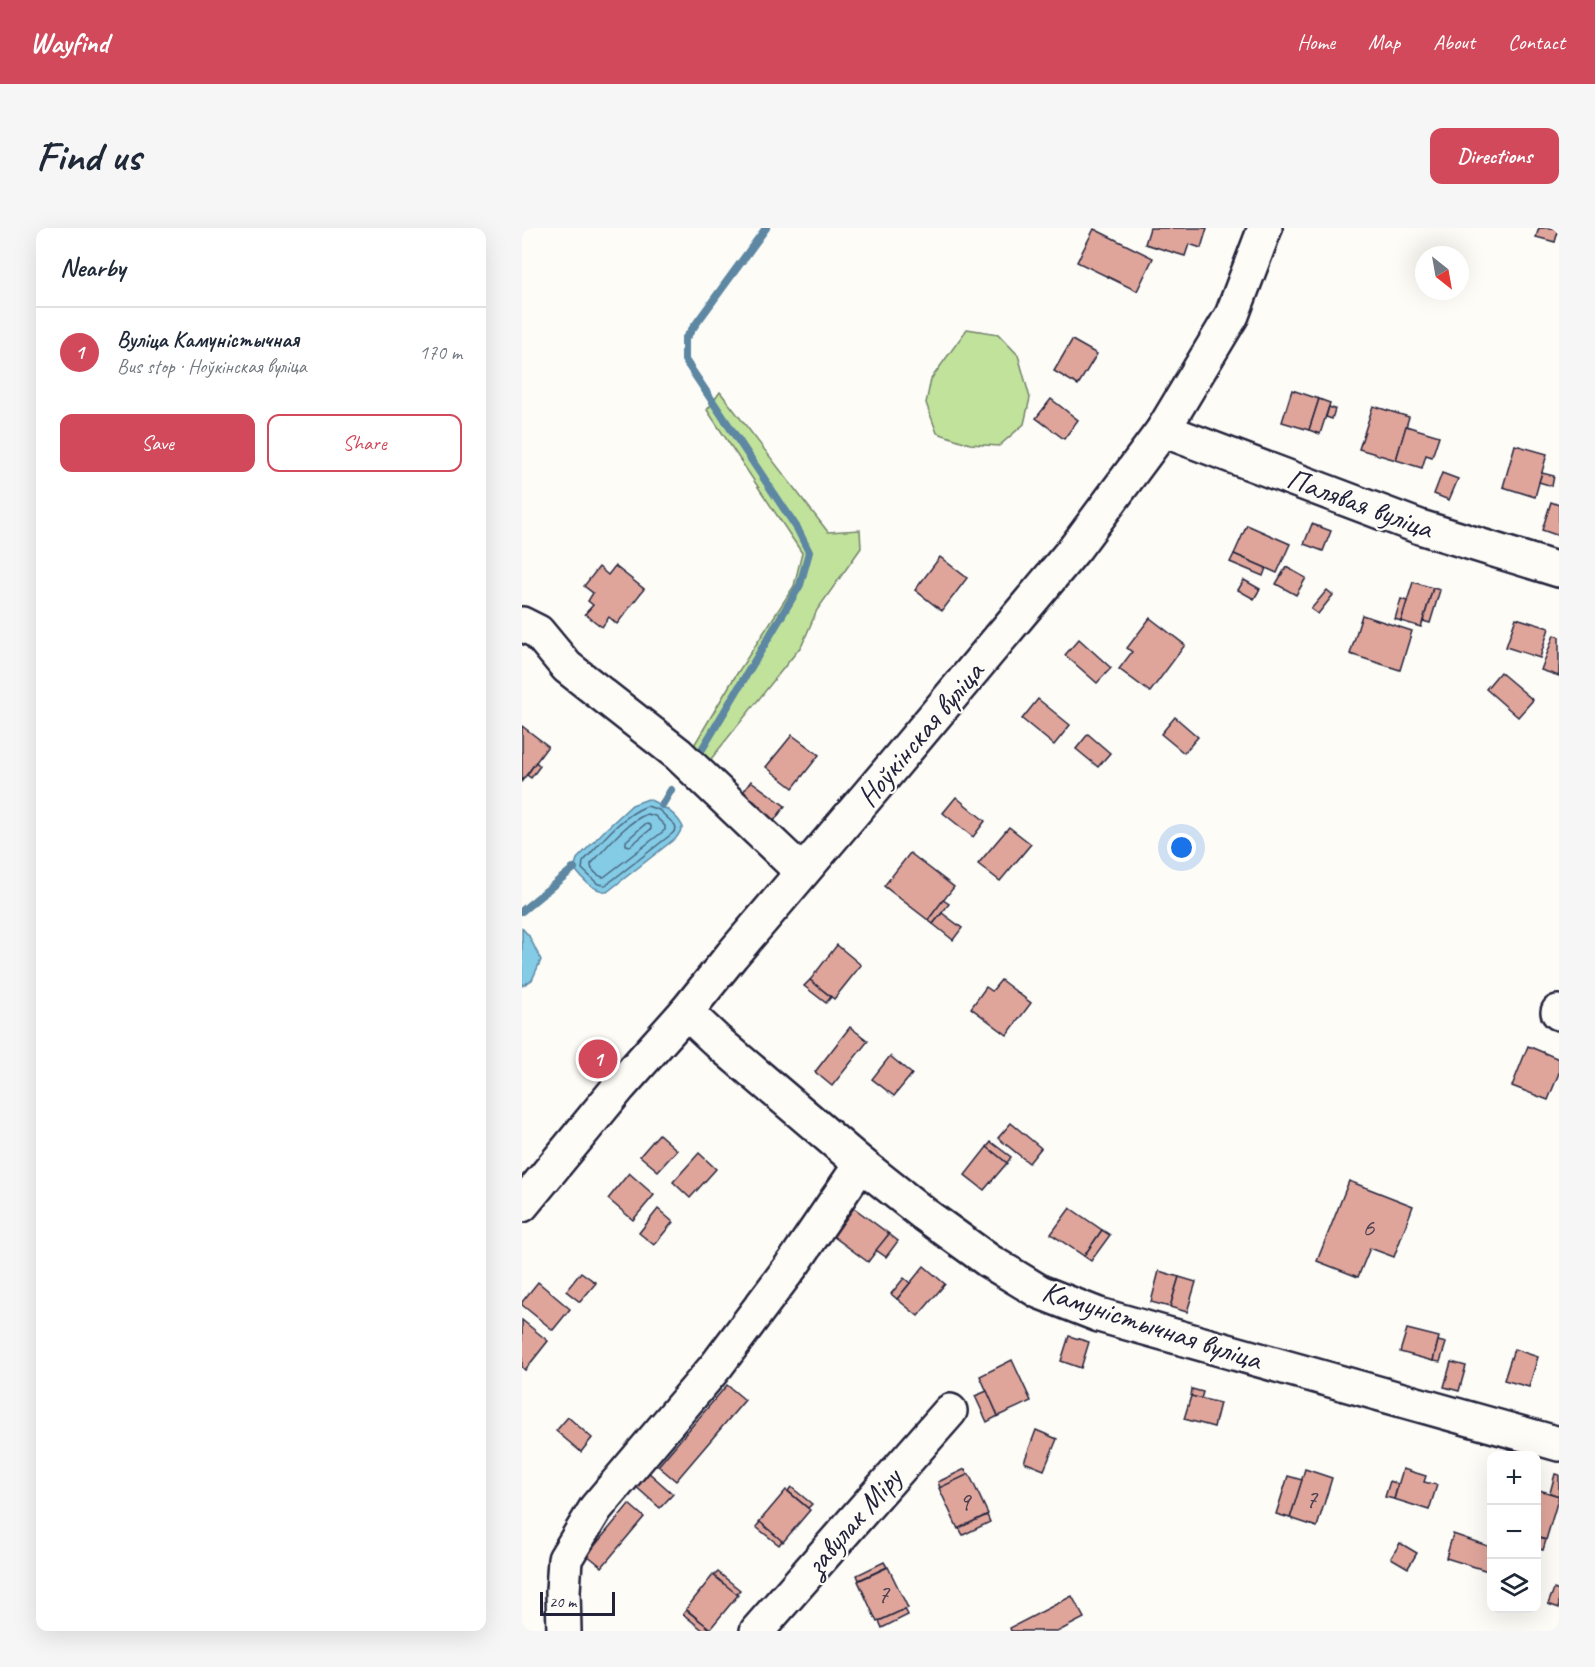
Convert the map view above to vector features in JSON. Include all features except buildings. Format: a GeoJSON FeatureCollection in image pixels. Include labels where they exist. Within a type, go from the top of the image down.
{"type":"FeatureCollection","features":[{"type":"Feature","properties":{"kind":"street","name":"Ноўкінская вуліца"},"geometry":{"type":"LineString","coordinates":[[522,1205],[619,1087],[686,1012],[1076,548],[1121,489],[1163,430],[1232,315],[1265,228]]}},
{"type":"Feature","properties":{"kind":"street","name":"Палявая вуліца"},"geometry":{"type":"LineString","coordinates":[[1163,430],[1420,527],[1559,570]]}},
{"type":"Feature","properties":{"kind":"street"},"geometry":{"type":"LineString","coordinates":[[522,624],[538,632],[567,667],[678,754],[802,872]]}},
{"type":"Feature","properties":{"kind":"street","name":"Камуністычная вуліца"},"geometry":{"type":"LineString","coordinates":[[686,1012],[861,1164],[924,1214],[989,1261],[1040,1292],[1099,1315],[1559,1444]]}},
{"type":"Feature","properties":{"kind":"street"},"geometry":{"type":"LineString","coordinates":[[564,1631],[562,1591],[565,1559],[596,1508],[717,1365],[795,1261],[861,1164]]}},
{"type":"Feature","properties":{"kind":"street","name":"завулак Міру"},"geometry":{"type":"LineString","coordinates":[[757,1631],[950,1411]]}},
{"type":"Feature","properties":{"kind":"green space"},"geometry":{"type":"Polygon","coordinates":[[[967,329],[998,334],[1018,355],[1030,398],[1024,424],[999,446],[970,444],[937,433],[926,403],[931,379],[967,329]]]}},
{"type":"Feature","properties":{"kind":"green space"},"geometry":{"type":"Polygon","coordinates":[[[720,392],[828,532],[860,530],[861,548],[817,610],[802,645],[707,764],[690,752],[731,683],[794,586],[802,553],[707,410],[720,392]]]}},
{"type":"Feature","properties":{"kind":"water"},"geometry":{"type":"Polygon","coordinates":[[[648,799],[677,818],[683,827],[677,837],[607,892],[592,887],[574,868],[577,859],[632,805],[648,799]]]}},
{"type":"Feature","properties":{"kind":"water"},"geometry":{"type":"Polygon","coordinates":[[[522,928],[529,936],[541,960],[532,980],[522,986],[522,928]]]}},
{"type":"Feature","properties":{"kind":"waterway"},"geometry":{"type":"LineString","coordinates":[[701,751],[800,585],[809,552],[797,528],[685,360],[685,339],[766,228]]}},
{"type":"Feature","properties":{"kind":"waterway"},"geometry":{"type":"LineString","coordinates":[[662,805],[671,790]]}},
{"type":"Feature","properties":{"kind":"waterway"},"geometry":{"type":"LineString","coordinates":[[522,911],[574,868]]}},
{"type":"Feature","properties":{"kind":"place","name":"Вуліца Камуністычная"},"geometry":{"type":"Point","coordinates":[598,1059]}}]}
